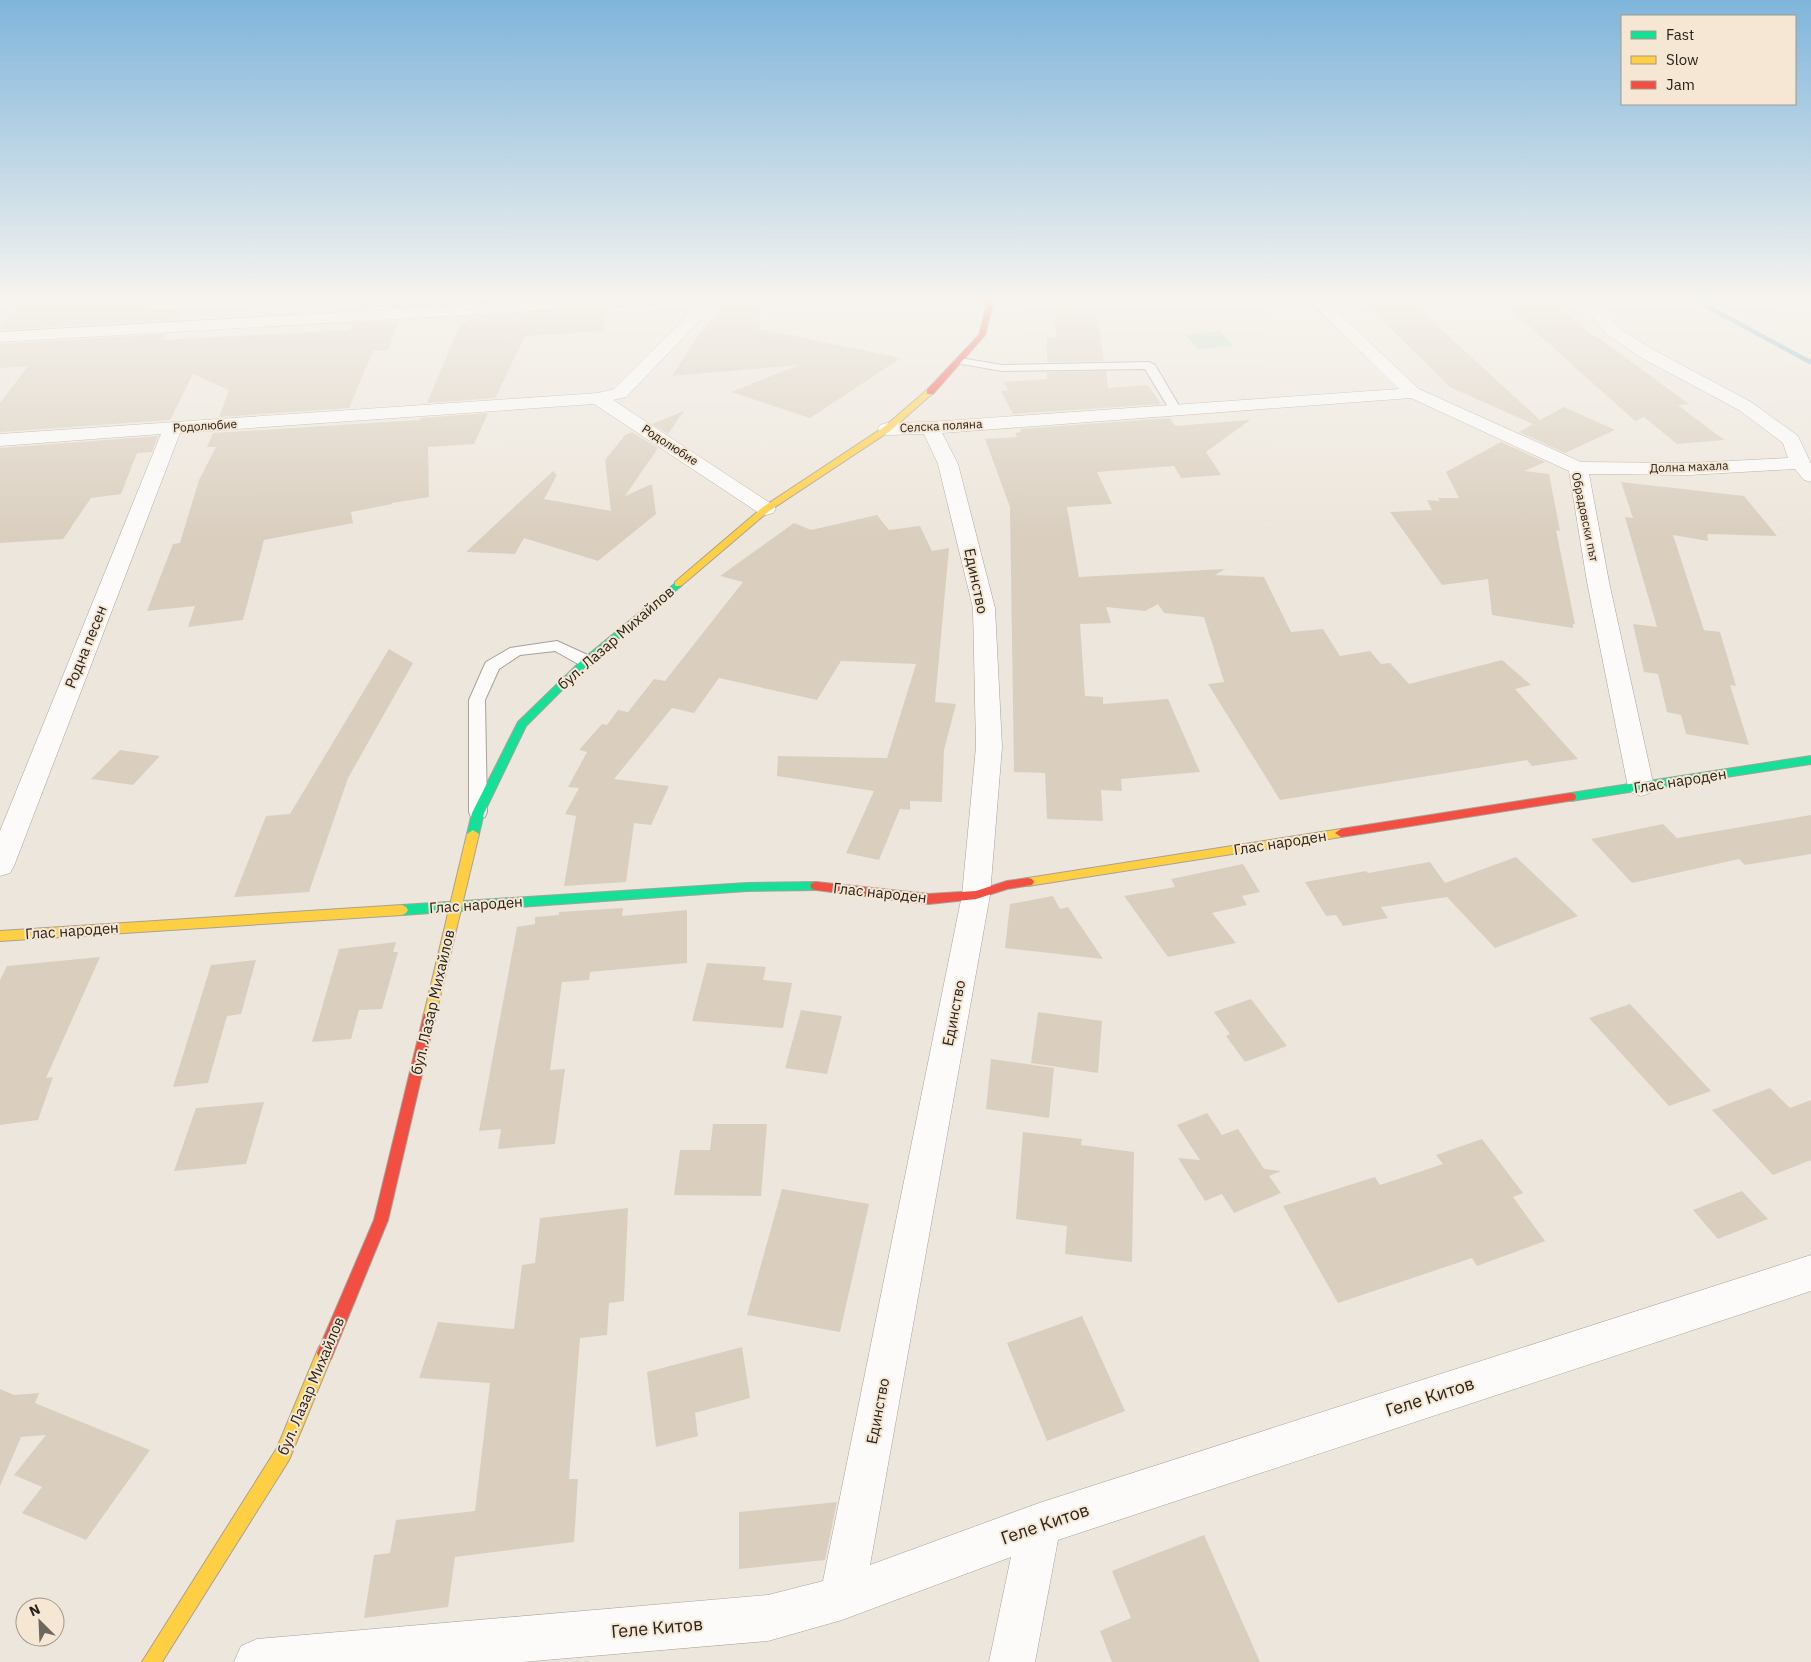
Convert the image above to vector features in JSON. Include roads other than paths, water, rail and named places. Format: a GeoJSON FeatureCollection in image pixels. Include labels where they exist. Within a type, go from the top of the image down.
{"type":"FeatureCollection","features":[{"type":"Feature","properties":{"kind":"street"},"geometry":{"type":"LineString","coordinates":[[598,398],[620,393],[636,377]]}},
{"type":"Feature","properties":{"kind":"street","name":"бул. Лазар Михайлов"},"geometry":{"type":"LineString","coordinates":[[151,1662],[284,1454],[381,1220],[478,813],[522,724],[586,661],[766,509],[888,429],[922,400],[945,377]]}},
{"type":"Feature","properties":{"kind":"street","name":"Обрадовски път"},"geometry":{"type":"LineString","coordinates":[[1396,377],[1413,393],[1578,468],[1598,582],[1641,787]]}},
{"type":"Feature","properties":{"kind":"street","name":"Долна махала"},"geometry":{"type":"LineString","coordinates":[[1578,468],[1805,470],[1791,440],[1745,406],[1693,377]]}},
{"type":"Feature","properties":{"kind":"street","name":"Селска поляна"},"geometry":{"type":"LineString","coordinates":[[888,429],[930,428],[1413,393]]}},
{"type":"Feature","properties":{"kind":"street","name":"Родолюбие"},"geometry":{"type":"LineString","coordinates":[[0,440],[598,398],[766,509]]}},
{"type":"Feature","properties":{"kind":"street","name":"Родна песен"},"geometry":{"type":"LineString","coordinates":[[0,866],[172,428]]}},
{"type":"Feature","properties":{"kind":"street","name":"Единство"},"geometry":{"type":"LineString","coordinates":[[842,1598],[976,895],[989,747],[984,608],[948,464],[930,428]]}},
{"type":"Feature","properties":{"kind":"street","name":"Глас народен"},"geometry":{"type":"LineString","coordinates":[[0,936],[747,887],[822,886],[929,899],[976,895],[1007,885],[1811,760]]}},
{"type":"Feature","properties":{"kind":"street","name":"Геле Китов"},"geometry":{"type":"LineString","coordinates":[[258,1662],[768,1618],[842,1598],[1039,1525],[1811,1273]]}},
{"type":"Feature","properties":{"kind":"street"},"geometry":{"type":"LineString","coordinates":[[1012,1662],[1039,1525]]}},
{"type":"Feature","properties":{"kind":"lane"},"geometry":{"type":"LineString","coordinates":[[1156,377],[1175,409]]}},
{"type":"Feature","properties":{"kind":"lane"},"geometry":{"type":"LineString","coordinates":[[478,813],[477,700],[492,666],[516,651],[557,646],[586,661]]}}]}
